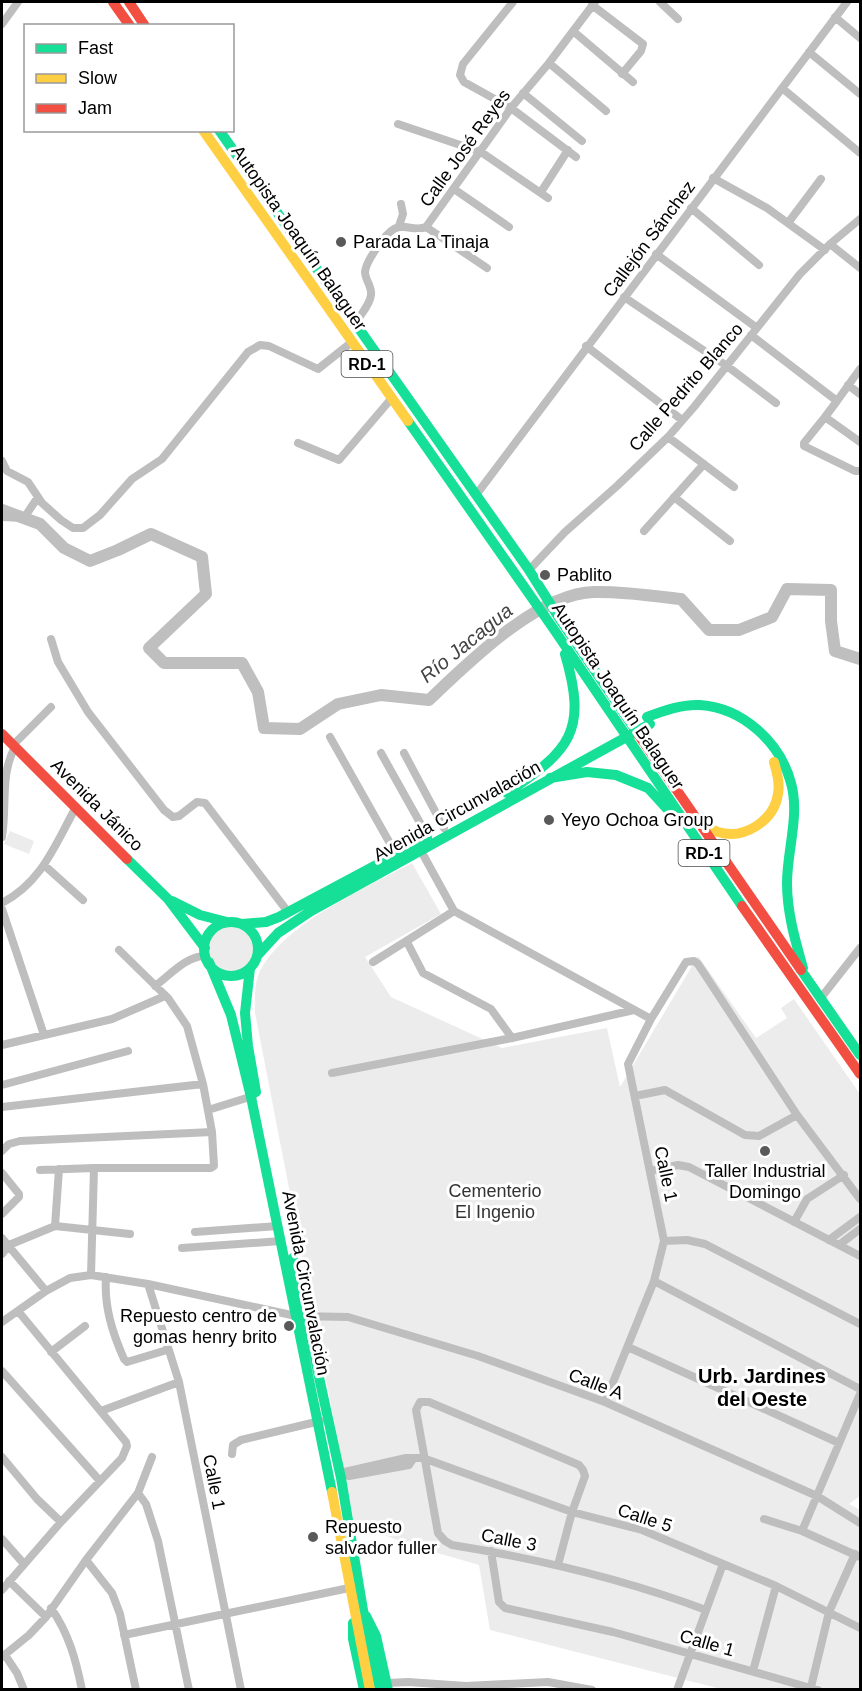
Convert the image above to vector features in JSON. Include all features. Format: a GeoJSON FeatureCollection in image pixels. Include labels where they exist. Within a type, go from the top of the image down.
{"type":"FeatureCollection","features":[{"type":"Feature","properties":{"kind":"main road"},"geometry":{"type":"LineString","coordinates":[[113,2],[129,24]]}},
{"type":"Feature","properties":{"kind":"main road"},"geometry":{"type":"LineString","coordinates":[[129,2],[144,24]]}},
{"type":"Feature","properties":{"kind":"main road","name":"Autopista Joaquín Balaguer"},"geometry":{"type":"LineString","coordinates":[[204,132],[530,597],[557,625],[860,1054]]}},
{"type":"Feature","properties":{"kind":"main road","name":"Autopista Joaquín Balaguer"},"geometry":{"type":"LineString","coordinates":[[220,132],[529,570],[540,587],[557,625],[560,638],[699,845],[861,1074]]}},
{"type":"Feature","properties":{"kind":"main road"},"geometry":{"type":"LineString","coordinates":[[507,793],[546,766],[566,744],[574,719],[575,696],[572,674],[560,638]]}},
{"type":"Feature","properties":{"kind":"main road"},"geometry":{"type":"LineString","coordinates":[[648,721],[662,711],[699,704],[727,711],[749,722],[768,738],[779,753],[792,784],[793,831],[787,890],[789,920],[806,978]]}},
{"type":"Feature","properties":{"kind":"main road"},"geometry":{"type":"LineString","coordinates":[[648,721],[698,714],[722,718],[754,736],[763,744],[776,765],[780,782],[778,800],[763,823],[747,832],[720,833],[695,818]]}},
{"type":"Feature","properties":{"kind":"main road","name":"Avenida Circunvalación"},"geometry":{"type":"LineString","coordinates":[[257,956],[278,933],[419,847],[550,778],[648,721]]}},
{"type":"Feature","properties":{"kind":"main road","name":"Avenida Jánico"},"geometry":{"type":"LineString","coordinates":[[2,734],[168,899],[206,955]]}},
{"type":"Feature","properties":{"kind":"main road","name":"Avenida Circunvalación"},"geometry":{"type":"LineString","coordinates":[[242,924],[273,920],[396,854],[419,847],[428,837],[507,793],[610,742]]}},
{"type":"Feature","properties":{"kind":"main road"},"geometry":{"type":"LineString","coordinates":[[550,778],[601,772],[648,788],[699,845]]}},
{"type":"Feature","properties":{"kind":"main road","name":"Avenida Jánico"},"geometry":{"type":"LineString","coordinates":[[168,899],[200,915],[227,922]]}},
{"type":"Feature","properties":{"kind":"main road"},"geometry":{"type":"LineString","coordinates":[[227,922],[242,924],[254,934],[258,948],[257,956],[250,968],[238,975],[218,972],[206,955],[209,934],[227,922]]}},
{"type":"Feature","properties":{"kind":"main road","name":"Avenida Circunvalación"},"geometry":{"type":"LineString","coordinates":[[206,955],[231,1015],[254,1096],[322,1421],[349,1588],[385,1687]]}},
{"type":"Feature","properties":{"kind":"main road","name":"Avenida Circunvalación"},"geometry":{"type":"LineString","coordinates":[[250,968],[245,1013],[254,1096],[281,1241],[301,1316]]}},
{"type":"Feature","properties":{"kind":"main road","name":"Avenida Circunvalación"},"geometry":{"type":"LineString","coordinates":[[322,1421],[340,1475],[370,1689]]}},
{"type":"Feature","properties":{"kind":"main road","name":"Avenida Circunvalación"},"geometry":{"type":"LineString","coordinates":[[359,1612],[353,1639],[364,1689]]}},
{"type":"Feature","properties":{"kind":"street"},"geometry":{"type":"LineString","coordinates":[[2,24],[18,2]]}},
{"type":"Feature","properties":{"kind":"street"},"geometry":{"type":"LineString","coordinates":[[513,2],[463,64],[460,75],[464,81],[511,108],[576,157]]}},
{"type":"Feature","properties":{"kind":"street"},"geometry":{"type":"LineString","coordinates":[[660,2],[678,19]]}},
{"type":"Feature","properties":{"kind":"street","name":"Callejón Sánchez"},"geometry":{"type":"LineString","coordinates":[[476,495],[847,2]]}},
{"type":"Feature","properties":{"kind":"street"},"geometry":{"type":"LineString","coordinates":[[593,3],[643,44],[641,51],[622,74]]}},
{"type":"Feature","properties":{"kind":"street","name":"Calle José Reyes"},"geometry":{"type":"LineString","coordinates":[[399,226],[419,230],[426,227],[511,108],[549,63],[593,3]]}},
{"type":"Feature","properties":{"kind":"street"},"geometry":{"type":"LineString","coordinates":[[835,17],[861,38]]}},
{"type":"Feature","properties":{"kind":"street"},"geometry":{"type":"LineString","coordinates":[[573,31],[633,82]]}},
{"type":"Feature","properties":{"kind":"street"},"geometry":{"type":"LineString","coordinates":[[809,52],[861,94]]}},
{"type":"Feature","properties":{"kind":"street"},"geometry":{"type":"LineString","coordinates":[[549,63],[606,111]]}},
{"type":"Feature","properties":{"kind":"street"},"geometry":{"type":"LineString","coordinates":[[782,88],[861,153]]}},
{"type":"Feature","properties":{"kind":"street"},"geometry":{"type":"LineString","coordinates":[[523,93],[582,141]]}},
{"type":"Feature","properties":{"kind":"street"},"geometry":{"type":"LineString","coordinates":[[398,124],[481,152],[548,198]]}},
{"type":"Feature","properties":{"kind":"street"},"geometry":{"type":"LineString","coordinates":[[541,192],[568,150]]}},
{"type":"Feature","properties":{"kind":"street"},"geometry":{"type":"LineString","coordinates":[[713,178],[762,205],[861,268]]}},
{"type":"Feature","properties":{"kind":"street"},"geometry":{"type":"LineString","coordinates":[[788,223],[821,179]]}},
{"type":"Feature","properties":{"kind":"street"},"geometry":{"type":"LineString","coordinates":[[454,189],[509,227]]}},
{"type":"Feature","properties":{"kind":"street"},"geometry":{"type":"LineString","coordinates":[[355,324],[371,297],[365,276],[367,265],[390,232],[399,226],[403,214],[401,204]]}},
{"type":"Feature","properties":{"kind":"street"},"geometry":{"type":"LineString","coordinates":[[691,208],[759,265]]}},
{"type":"Feature","properties":{"kind":"street","name":"Calle Pedrito Blanco"},"geometry":{"type":"LineString","coordinates":[[529,570],[565,532],[618,486],[668,437],[800,274],[827,247],[861,219]]}},
{"type":"Feature","properties":{"kind":"street"},"geometry":{"type":"LineString","coordinates":[[426,227],[487,268]]}},
{"type":"Feature","properties":{"kind":"street"},"geometry":{"type":"LineString","coordinates":[[656,254],[757,328]]}},
{"type":"Feature","properties":{"kind":"street"},"geometry":{"type":"LineString","coordinates":[[624,297],[727,366],[776,404]]}},
{"type":"Feature","properties":{"kind":"street"},"geometry":{"type":"LineString","coordinates":[[751,335],[837,400]]}},
{"type":"Feature","properties":{"kind":"street"},"geometry":{"type":"LineString","coordinates":[[2,461],[7,471],[28,482],[42,503],[72,528],[83,528],[100,515],[132,479],[162,459],[248,352],[260,345],[269,346],[318,369],[352,342]]}},
{"type":"Feature","properties":{"kind":"street"},"geometry":{"type":"LineString","coordinates":[[586,346],[682,420]]}},
{"type":"Feature","properties":{"kind":"street"},"geometry":{"type":"LineString","coordinates":[[861,369],[804,443],[804,446],[855,471],[861,471]]}},
{"type":"Feature","properties":{"kind":"street"},"geometry":{"type":"LineString","coordinates":[[848,385],[861,394]]}},
{"type":"Feature","properties":{"kind":"street"},"geometry":{"type":"LineString","coordinates":[[298,443],[339,460],[391,399]]}},
{"type":"Feature","properties":{"kind":"street"},"geometry":{"type":"LineString","coordinates":[[825,417],[861,442]]}},
{"type":"Feature","properties":{"kind":"street"},"geometry":{"type":"LineString","coordinates":[[668,437],[734,487]]}},
{"type":"Feature","properties":{"kind":"street"},"geometry":{"type":"LineString","coordinates":[[644,531],[704,464]]}},
{"type":"Feature","properties":{"kind":"street"},"geometry":{"type":"LineString","coordinates":[[2,517],[24,518],[38,497]]}},
{"type":"Feature","properties":{"kind":"street"},"geometry":{"type":"LineString","coordinates":[[674,497],[730,541]]}},
{"type":"Feature","properties":{"kind":"street"},"geometry":{"type":"LineString","coordinates":[[51,639],[58,662],[87,712],[164,810],[173,817],[179,816],[197,802],[205,803],[288,912]]}},
{"type":"Feature","properties":{"kind":"street"},"geometry":{"type":"LineString","coordinates":[[2,837],[5,772],[8,758],[14,746],[51,707]]}},
{"type":"Feature","properties":{"kind":"street"},"geometry":{"type":"LineString","coordinates":[[330,736],[396,854]]}},
{"type":"Feature","properties":{"kind":"street"},"geometry":{"type":"LineString","coordinates":[[381,753],[428,837]]}},
{"type":"Feature","properties":{"kind":"street"},"geometry":{"type":"LineString","coordinates":[[404,753],[444,828]]}},
{"type":"Feature","properties":{"kind":"street"},"geometry":{"type":"LineString","coordinates":[[2,903],[28,886],[45,865],[76,807]]}},
{"type":"Feature","properties":{"kind":"street"},"geometry":{"type":"LineString","coordinates":[[419,847],[454,912],[651,1019]]}},
{"type":"Feature","properties":{"kind":"street"},"geometry":{"type":"LineString","coordinates":[[45,865],[83,900]]}},
{"type":"Feature","properties":{"kind":"street"},"geometry":{"type":"LineString","coordinates":[[2,909],[44,1035]]}},
{"type":"Feature","properties":{"kind":"street"},"geometry":{"type":"LineString","coordinates":[[373,962],[454,912]]}},
{"type":"Feature","properties":{"kind":"street"},"geometry":{"type":"LineString","coordinates":[[407,942],[423,973],[491,1009],[512,1038]]}},
{"type":"Feature","properties":{"kind":"street"},"geometry":{"type":"LineString","coordinates":[[820,999],[861,948]]}},
{"type":"Feature","properties":{"kind":"street"},"geometry":{"type":"LineString","coordinates":[[40,1170],[212,1167],[214,1164],[212,1132],[203,1084],[187,1026],[168,998],[119,950]]}},
{"type":"Feature","properties":{"kind":"street"},"geometry":{"type":"LineString","coordinates":[[155,986],[188,961],[200,955],[206,955]]}},
{"type":"Feature","properties":{"kind":"street","name":"Calle 1"},"geometry":{"type":"LineString","coordinates":[[605,1402],[654,1281],[664,1241],[628,1064],[683,964],[694,960],[698,964],[797,1115]]}},
{"type":"Feature","properties":{"kind":"street"},"geometry":{"type":"LineString","coordinates":[[2,1045],[112,1019],[165,996]]}},
{"type":"Feature","properties":{"kind":"street"},"geometry":{"type":"LineString","coordinates":[[332,1073],[512,1038],[634,1010]]}},
{"type":"Feature","properties":{"kind":"street"},"geometry":{"type":"LineString","coordinates":[[2,1085],[129,1051]]}},
{"type":"Feature","properties":{"kind":"street"},"geometry":{"type":"LineString","coordinates":[[2,1106],[203,1084]]}},
{"type":"Feature","properties":{"kind":"street"},"geometry":{"type":"LineString","coordinates":[[635,1096],[665,1090],[752,1137],[759,1136],[797,1115],[861,1199]]}},
{"type":"Feature","properties":{"kind":"street"},"geometry":{"type":"LineString","coordinates":[[208,1110],[254,1096]]}},
{"type":"Feature","properties":{"kind":"street"},"geometry":{"type":"LineString","coordinates":[[2,1151],[9,1144],[20,1141],[212,1132]]}},
{"type":"Feature","properties":{"kind":"street"},"geometry":{"type":"LineString","coordinates":[[650,1171],[678,1165],[689,1167],[861,1256]]}},
{"type":"Feature","properties":{"kind":"street"},"geometry":{"type":"LineString","coordinates":[[2,1323],[46,1291],[70,1278],[91,1275],[94,1168]]}},
{"type":"Feature","properties":{"kind":"street"},"geometry":{"type":"LineString","coordinates":[[55,1226],[59,1169]]}},
{"type":"Feature","properties":{"kind":"street"},"geometry":{"type":"LineString","coordinates":[[2,1173],[18,1191],[19,1197],[2,1214]]}},
{"type":"Feature","properties":{"kind":"street"},"geometry":{"type":"LineString","coordinates":[[794,1222],[807,1199],[844,1175]]}},
{"type":"Feature","properties":{"kind":"street"},"geometry":{"type":"LineString","coordinates":[[829,1240],[861,1217]]}},
{"type":"Feature","properties":{"kind":"street"},"geometry":{"type":"LineString","coordinates":[[2,1254],[9,1245],[55,1226],[130,1234]]}},
{"type":"Feature","properties":{"kind":"street"},"geometry":{"type":"LineString","coordinates":[[195,1232],[278,1226]]}},
{"type":"Feature","properties":{"kind":"street"},"geometry":{"type":"LineString","coordinates":[[839,1245],[861,1228]]}},
{"type":"Feature","properties":{"kind":"street"},"geometry":{"type":"LineString","coordinates":[[2,1238],[46,1291]]}},
{"type":"Feature","properties":{"kind":"street"},"geometry":{"type":"LineString","coordinates":[[664,1241],[687,1240],[705,1244],[861,1324]]}},
{"type":"Feature","properties":{"kind":"street"},"geometry":{"type":"LineString","coordinates":[[182,1248],[281,1241]]}},
{"type":"Feature","properties":{"kind":"street","name":"Calle A"},"geometry":{"type":"LineString","coordinates":[[91,1275],[148,1284],[301,1316],[348,1317],[478,1356],[605,1402],[817,1496],[861,1523]]}},
{"type":"Feature","properties":{"kind":"street"},"geometry":{"type":"LineString","coordinates":[[106,1277],[105,1297],[108,1315],[124,1359],[127,1362],[167,1350]]}},
{"type":"Feature","properties":{"kind":"street"},"geometry":{"type":"LineString","coordinates":[[654,1281],[861,1389]]}},
{"type":"Feature","properties":{"kind":"street","name":"Calle 1"},"geometry":{"type":"LineString","coordinates":[[148,1284],[179,1382],[241,1689]]}},
{"type":"Feature","properties":{"kind":"street"},"geometry":{"type":"LineString","coordinates":[[2,1590],[61,1522],[122,1458],[127,1446],[18,1311]]}},
{"type":"Feature","properties":{"kind":"street"},"geometry":{"type":"LineString","coordinates":[[51,1352],[85,1326]]}},
{"type":"Feature","properties":{"kind":"street"},"geometry":{"type":"LineString","coordinates":[[628,1347],[839,1443]]}},
{"type":"Feature","properties":{"kind":"street"},"geometry":{"type":"LineString","coordinates":[[2,1371],[100,1481]]}},
{"type":"Feature","properties":{"kind":"street"},"geometry":{"type":"LineString","coordinates":[[101,1412],[179,1382]]}},
{"type":"Feature","properties":{"kind":"street"},"geometry":{"type":"LineString","coordinates":[[802,1532],[861,1394]]}},
{"type":"Feature","properties":{"kind":"street","name":"Calle 3"},"geometry":{"type":"LineString","coordinates":[[572,1512],[585,1476],[579,1465],[429,1402],[420,1401],[416,1410],[423,1458],[438,1533],[441,1538],[452,1545],[558,1565],[645,1588],[706,1610]]}},
{"type":"Feature","properties":{"kind":"street"},"geometry":{"type":"LineString","coordinates":[[232,1454],[233,1444],[241,1440],[322,1421]]}},
{"type":"Feature","properties":{"kind":"street"},"geometry":{"type":"LineString","coordinates":[[24,1689],[17,1673],[3,1656],[29,1635],[46,1617],[86,1560],[138,1493],[152,1457]]}},
{"type":"Feature","properties":{"kind":"street"},"geometry":{"type":"LineString","coordinates":[[2,1458],[36,1499],[61,1522]]}},
{"type":"Feature","properties":{"kind":"street","name":"Calle 5"},"geometry":{"type":"LineString","coordinates":[[340,1475],[409,1465],[412,1459],[423,1458],[572,1512],[642,1530],[776,1586],[861,1628]]}},
{"type":"Feature","properties":{"kind":"street"},"geometry":{"type":"LineString","coordinates":[[138,1493],[149,1512],[158,1541],[189,1689]]}},
{"type":"Feature","properties":{"kind":"street"},"geometry":{"type":"LineString","coordinates":[[558,1565],[572,1512]]}},
{"type":"Feature","properties":{"kind":"street"},"geometry":{"type":"LineString","coordinates":[[764,1519],[858,1555],[829,1612],[814,1688]]}},
{"type":"Feature","properties":{"kind":"street"},"geometry":{"type":"LineString","coordinates":[[2,1539],[24,1564]]}},
{"type":"Feature","properties":{"kind":"street","name":"Calle 1"},"geometry":{"type":"LineString","coordinates":[[491,1551],[499,1602],[505,1608],[613,1632],[814,1688]]}},
{"type":"Feature","properties":{"kind":"street"},"geometry":{"type":"LineString","coordinates":[[86,1560],[112,1593],[120,1614],[136,1689]]}},
{"type":"Feature","properties":{"kind":"street"},"geometry":{"type":"LineString","coordinates":[[677,1689],[723,1564]]}},
{"type":"Feature","properties":{"kind":"street"},"geometry":{"type":"LineString","coordinates":[[9,1581],[46,1617]]}},
{"type":"Feature","properties":{"kind":"street"},"geometry":{"type":"LineString","coordinates":[[753,1671],[776,1586]]}},
{"type":"Feature","properties":{"kind":"street"},"geometry":{"type":"LineString","coordinates":[[124,1635],[349,1588]]}},
{"type":"Feature","properties":{"kind":"street"},"geometry":{"type":"LineString","coordinates":[[51,1608],[71,1645],[81,1689]]}},
{"type":"Feature","properties":{"kind":"street"},"geometry":{"type":"LineString","coordinates":[[385,1687],[408,1682],[466,1686],[548,1682],[591,1689]]}},
{"type":"Feature","properties":{"kind":"green space"},"geometry":{"type":"Polygon","coordinates":[[[10,831],[34,841],[29,854],[4,844],[10,831]]]}},
{"type":"Feature","properties":{"kind":"green space","name":"Cementerio El Ingenio"},"geometry":{"type":"Polygon","coordinates":[[[412,863],[441,914],[365,957],[391,997],[502,1048],[607,1028],[620,1087],[698,956],[756,1038],[787,1018],[781,1008],[794,999],[860,1094],[860,1496],[849,1504],[860,1510],[860,1689],[721,1689],[490,1630],[479,1565],[410,1545],[354,1523],[255,1013],[255,990],[258,976],[268,958],[303,925],[325,910],[412,863]]]}},
{"type":"Feature","properties":{"kind":"green space"},"geometry":{"type":"Polygon","coordinates":[[[231,926],[247,933],[254,949],[247,965],[231,972],[215,965],[208,949],[215,933],[231,926]]]}},
{"type":"Feature","properties":{"kind":"waterway","name":"Río Jacagua"},"geometry":{"type":"LineString","coordinates":[[2,510],[40,524],[64,548],[90,561],[151,534],[202,557],[206,594],[149,648],[164,663],[242,663],[258,692],[264,728],[300,729],[338,704],[381,695],[429,700],[505,632],[527,617],[572,595],[594,592],[681,599],[709,630],[739,630],[772,617],[787,589],[831,590],[831,621],[835,651],[860,659]]}},
{"type":"Feature","properties":{"kind":"traffic: fast"},"geometry":{"type":"LineString","coordinates":[[220,132],[529,570],[638,734]]}},
{"type":"Feature","properties":{"kind":"traffic: fast"},"geometry":{"type":"LineString","coordinates":[[408,421],[553,628],[742,906]]}},
{"type":"Feature","properties":{"kind":"traffic: fast"},"geometry":{"type":"LineString","coordinates":[[507,793],[546,764],[559,751],[568,737],[573,721],[574,703],[572,681],[565,654]]}},
{"type":"Feature","properties":{"kind":"traffic: fast"},"geometry":{"type":"LineString","coordinates":[[647,717],[686,706],[700,705],[716,708],[745,720],[769,741],[778,754],[786,768],[793,795],[794,820],[787,894],[792,926],[803,968]]}},
{"type":"Feature","properties":{"kind":"traffic: fast"},"geometry":{"type":"LineString","coordinates":[[257,956],[278,933],[311,911],[650,724]]}},
{"type":"Feature","properties":{"kind":"traffic: fast"},"geometry":{"type":"LineString","coordinates":[[550,778],[587,772],[616,775],[648,788],[668,810]]}},
{"type":"Feature","properties":{"kind":"traffic: fast"},"geometry":{"type":"LineString","coordinates":[[242,924],[266,922],[279,917],[427,838]]}},
{"type":"Feature","properties":{"kind":"traffic: fast"},"geometry":{"type":"LineString","coordinates":[[127,859],[168,899],[205,948]]}},
{"type":"Feature","properties":{"kind":"traffic: fast"},"geometry":{"type":"LineString","coordinates":[[172,901],[200,915],[227,922]]}},
{"type":"Feature","properties":{"kind":"traffic: fast"},"geometry":{"type":"LineString","coordinates":[[231,922],[250,930],[258,949],[250,968],[231,976],[212,968],[204,949],[212,930],[231,922]]}},
{"type":"Feature","properties":{"kind":"traffic: fast"},"geometry":{"type":"LineString","coordinates":[[209,962],[231,1015],[251,1097],[332,1492]]}},
{"type":"Feature","properties":{"kind":"traffic: fast"},"geometry":{"type":"LineString","coordinates":[[250,968],[245,1013],[256,1092]]}},
{"type":"Feature","properties":{"kind":"traffic: fast"},"geometry":{"type":"LineString","coordinates":[[801,970],[860,1055]]}},
{"type":"Feature","properties":{"kind":"traffic: fast"},"geometry":{"type":"LineString","coordinates":[[293,1258],[341,1478],[363,1610],[380,1690]]}},
{"type":"Feature","properties":{"kind":"traffic: fast"},"geometry":{"type":"LineString","coordinates":[[366,1616],[376,1636],[388,1690]]}},
{"type":"Feature","properties":{"kind":"traffic: fast"},"geometry":{"type":"LineString","coordinates":[[353,1623],[353,1639],[364,1690]]}},
{"type":"Feature","properties":{"kind":"traffic: slow"},"geometry":{"type":"LineString","coordinates":[[204,132],[408,421]]}},
{"type":"Feature","properties":{"kind":"traffic: slow"},"geometry":{"type":"LineString","coordinates":[[701,823],[728,834],[747,831],[764,820],[771,812],[778,794],[774,762]]}},
{"type":"Feature","properties":{"kind":"traffic: slow"},"geometry":{"type":"LineString","coordinates":[[332,1492],[370,1690]]}},
{"type":"Feature","properties":{"kind":"traffic: jam"},"geometry":{"type":"LineString","coordinates":[[113,2],[129,24]]}},
{"type":"Feature","properties":{"kind":"traffic: jam"},"geometry":{"type":"LineString","coordinates":[[129,2],[144,24]]}},
{"type":"Feature","properties":{"kind":"traffic: jam"},"geometry":{"type":"LineString","coordinates":[[2,734],[127,859]]}},
{"type":"Feature","properties":{"kind":"traffic: jam"},"geometry":{"type":"LineString","coordinates":[[638,734],[801,970]]}},
{"type":"Feature","properties":{"kind":"traffic: jam"},"geometry":{"type":"LineString","coordinates":[[742,906],[860,1074]]}},
{"type":"Feature","properties":{"kind":"place","name":"Parada La Tinaja"},"geometry":{"type":"Point","coordinates":[341,242]}},
{"type":"Feature","properties":{"kind":"place","name":"Pablito"},"geometry":{"type":"Point","coordinates":[545,575]}},
{"type":"Feature","properties":{"kind":"place","name":"Yeyo Ochoa Group"},"geometry":{"type":"Point","coordinates":[549,820]}},
{"type":"Feature","properties":{"kind":"place","name":"Taller Industrial Domingo"},"geometry":{"type":"Point","coordinates":[765,1151]}},
{"type":"Feature","properties":{"kind":"place","name":"Repuesto centro de gomas henry brito"},"geometry":{"type":"Point","coordinates":[289,1326]}},
{"type":"Feature","properties":{"kind":"place","name":"Repuesto salvador fuller"},"geometry":{"type":"Point","coordinates":[313,1537]}},
{"type":"Feature","properties":{"kind":"district","name":"Urb. Jardines del Oeste"},"geometry":{"type":"Point","coordinates":[762,1388]}}]}
